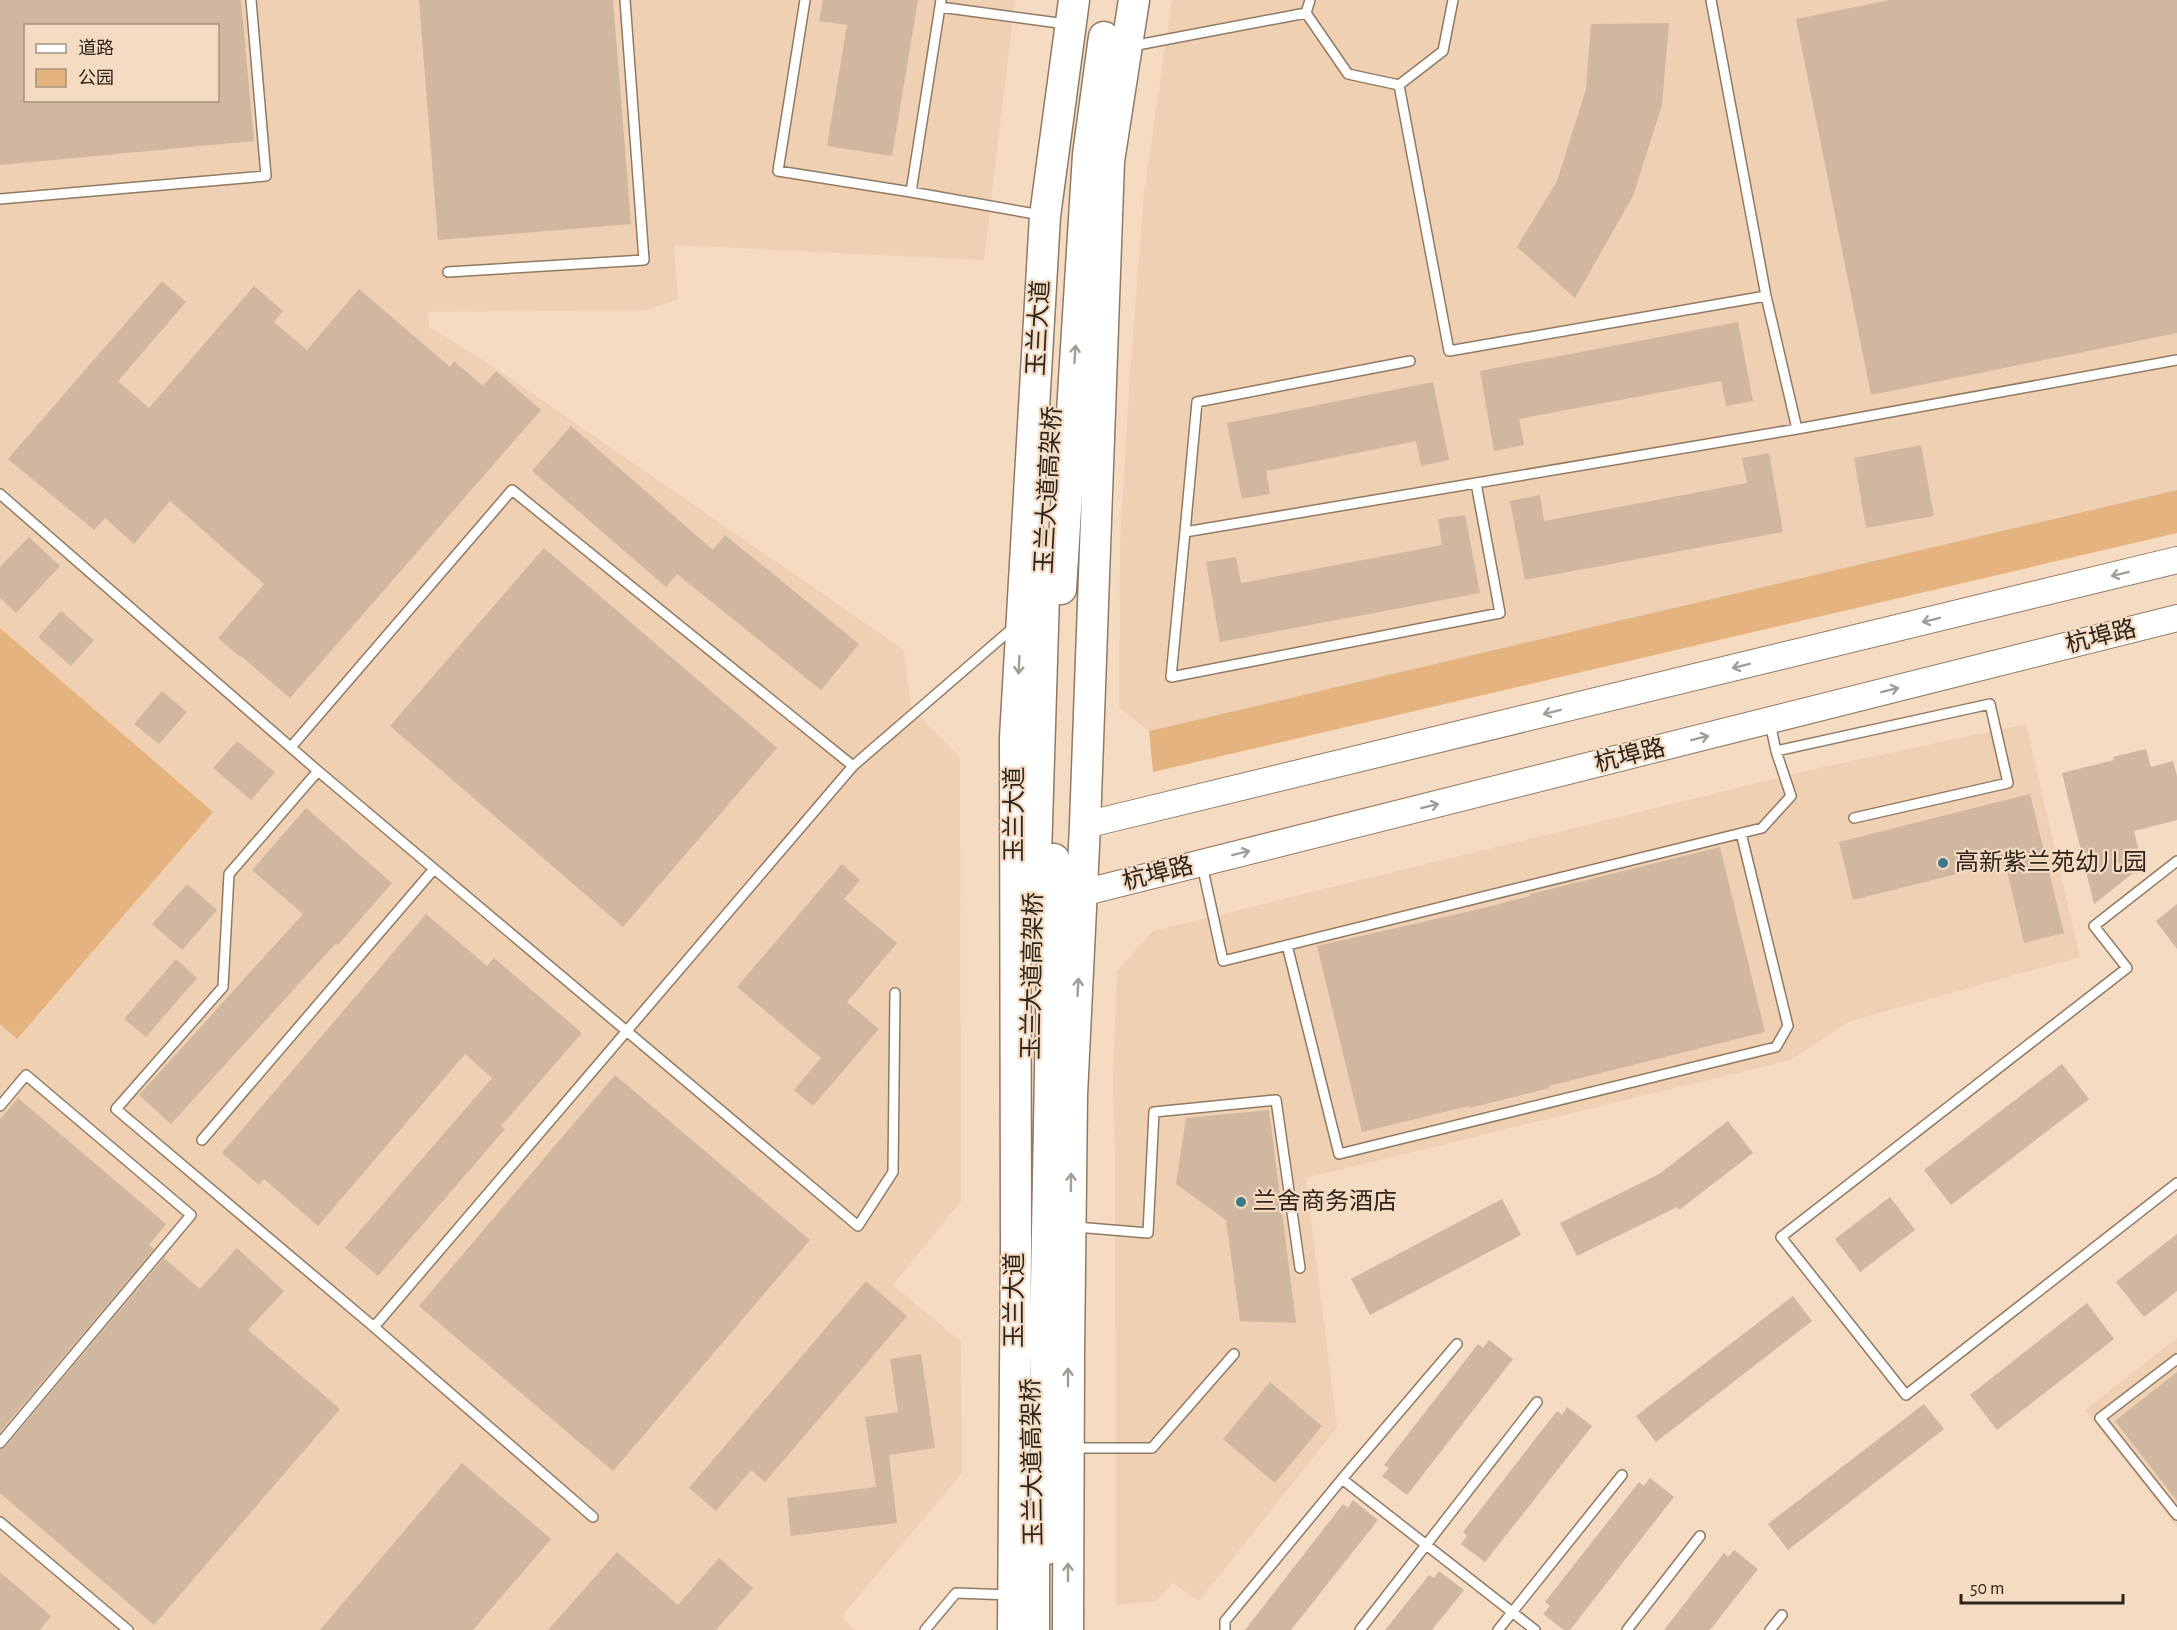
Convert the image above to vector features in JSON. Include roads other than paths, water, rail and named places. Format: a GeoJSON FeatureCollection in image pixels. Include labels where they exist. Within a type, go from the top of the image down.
{"type":"FeatureCollection","features":[{"type":"Feature","properties":{"kind":"main road","name":"玉兰大道"},"geometry":{"type":"LineString","coordinates":[[1013,1630],[1016,1245],[1015,738],[1045,216],[1093,29],[1134,0]]}},
{"type":"Feature","properties":{"kind":"main road","name":"玉兰大道"},"geometry":{"type":"LineString","coordinates":[[1068,1630],[1072,1095],[1086,825],[1109,161],[1093,29]]}},
{"type":"Feature","properties":{"kind":"main road","name":"玉兰大道高架桥"},"geometry":{"type":"LineString","coordinates":[[1034,1630],[1031,1005],[1044,602],[1059,283],[1069,177],[1093,29]]}},
{"type":"Feature","properties":{"kind":"main road","name":"玉兰大道高架桥"},"geometry":{"type":"LineString","coordinates":[[1048,1630],[1045,1339],[1049,1044],[1062,570],[1088,155],[1093,29]]}},
{"type":"Feature","properties":{"kind":"main road"},"geometry":{"type":"LineString","coordinates":[[1086,825],[2177,560]]}},
{"type":"Feature","properties":{"kind":"main road","name":"杭埠路"},"geometry":{"type":"LineString","coordinates":[[1082,893],[2177,618]]}},
{"type":"Feature","properties":{"kind":"lane"},"geometry":{"type":"LineString","coordinates":[[0,199],[266,176],[251,0]]}},
{"type":"Feature","properties":{"kind":"lane"},"geometry":{"type":"LineString","coordinates":[[448,273],[644,260],[625,0]]}},
{"type":"Feature","properties":{"kind":"lane"},"geometry":{"type":"LineString","coordinates":[[805,0],[778,171],[1045,216]]}},
{"type":"Feature","properties":{"kind":"lane"},"geometry":{"type":"LineString","coordinates":[[1306,14],[1310,0]]}},
{"type":"Feature","properties":{"kind":"lane"},"geometry":{"type":"LineString","coordinates":[[1306,14],[1348,74],[1399,85],[1443,51],[1453,0]]}},
{"type":"Feature","properties":{"kind":"lane"},"geometry":{"type":"LineString","coordinates":[[1711,0],[1766,296],[1797,429]]}},
{"type":"Feature","properties":{"kind":"lane"},"geometry":{"type":"LineString","coordinates":[[911,192],[941,4],[1093,29],[1306,14]]}},
{"type":"Feature","properties":{"kind":"lane"},"geometry":{"type":"LineString","coordinates":[[1399,85],[1449,351],[1766,296]]}},
{"type":"Feature","properties":{"kind":"lane"},"geometry":{"type":"LineString","coordinates":[[1185,532],[1797,429],[2177,360]]}},
{"type":"Feature","properties":{"kind":"lane"},"geometry":{"type":"LineString","coordinates":[[1410,361],[1197,402],[1171,677],[1500,613],[1476,483]]}},
{"type":"Feature","properties":{"kind":"lane"},"geometry":{"type":"LineString","coordinates":[[291,747],[512,490],[853,766]]}},
{"type":"Feature","properties":{"kind":"lane"},"geometry":{"type":"LineString","coordinates":[[0,494],[318,771],[858,1226],[893,1172],[895,993]]}},
{"type":"Feature","properties":{"kind":"lane"},"geometry":{"type":"LineString","coordinates":[[374,1327],[853,766],[1022,620]]}},
{"type":"Feature","properties":{"kind":"lane"},"geometry":{"type":"LineString","coordinates":[[1776,751],[1989,704],[2008,783],[1854,818]]}},
{"type":"Feature","properties":{"kind":"lane"},"geometry":{"type":"LineString","coordinates":[[1202,863],[1222,961],[1762,828],[1791,796],[1776,751],[1770,720]]}},
{"type":"Feature","properties":{"kind":"lane"},"geometry":{"type":"LineString","coordinates":[[318,771],[229,874],[223,987],[116,1109],[374,1327],[593,1517]]}},
{"type":"Feature","properties":{"kind":"lane"},"geometry":{"type":"LineString","coordinates":[[1287,945],[1339,1154],[1776,1047],[1788,1026],[1741,833]]}},
{"type":"Feature","properties":{"kind":"lane"},"geometry":{"type":"LineString","coordinates":[[2177,861],[2094,926],[2127,968],[1781,1237],[1906,1395],[2177,1183]]}},
{"type":"Feature","properties":{"kind":"lane"},"geometry":{"type":"LineString","coordinates":[[202,1140],[434,869]]}},
{"type":"Feature","properties":{"kind":"lane"},"geometry":{"type":"LineString","coordinates":[[0,1106],[26,1075],[191,1215],[0,1443]]}},
{"type":"Feature","properties":{"kind":"lane"},"geometry":{"type":"LineString","coordinates":[[1070,1227],[1148,1233],[1154,1112],[1276,1100],[1300,1268]]}},
{"type":"Feature","properties":{"kind":"lane"},"geometry":{"type":"LineString","coordinates":[[1225,1630],[1225,1621],[1457,1344]]}},
{"type":"Feature","properties":{"kind":"lane"},"geometry":{"type":"LineString","coordinates":[[1068,1448],[1152,1448],[1234,1354]]}},
{"type":"Feature","properties":{"kind":"lane"},"geometry":{"type":"LineString","coordinates":[[2177,1359],[2100,1418],[2177,1515]]}},
{"type":"Feature","properties":{"kind":"lane"},"geometry":{"type":"LineString","coordinates":[[1360,1630],[1537,1402]]}},
{"type":"Feature","properties":{"kind":"lane"},"geometry":{"type":"LineString","coordinates":[[1498,1630],[1622,1475]]}},
{"type":"Feature","properties":{"kind":"lane"},"geometry":{"type":"LineString","coordinates":[[1342,1479],[1535,1630]]}},
{"type":"Feature","properties":{"kind":"lane"},"geometry":{"type":"LineString","coordinates":[[0,1522],[128,1630]]}},
{"type":"Feature","properties":{"kind":"lane"},"geometry":{"type":"LineString","coordinates":[[1628,1630],[1700,1536]]}},
{"type":"Feature","properties":{"kind":"lane"},"geometry":{"type":"LineString","coordinates":[[925,1630],[956,1593],[1013,1595]]}},
{"type":"Feature","properties":{"kind":"lane"},"geometry":{"type":"LineString","coordinates":[[1770,1630],[1782,1615]]}},
{"type":"Feature","properties":{"kind":"place","name":"高新紫兰苑幼儿园"},"geometry":{"type":"Point","coordinates":[1943,863]}},
{"type":"Feature","properties":{"kind":"place","name":"兰舍商务酒店"},"geometry":{"type":"Point","coordinates":[1241,1202]}}]}
